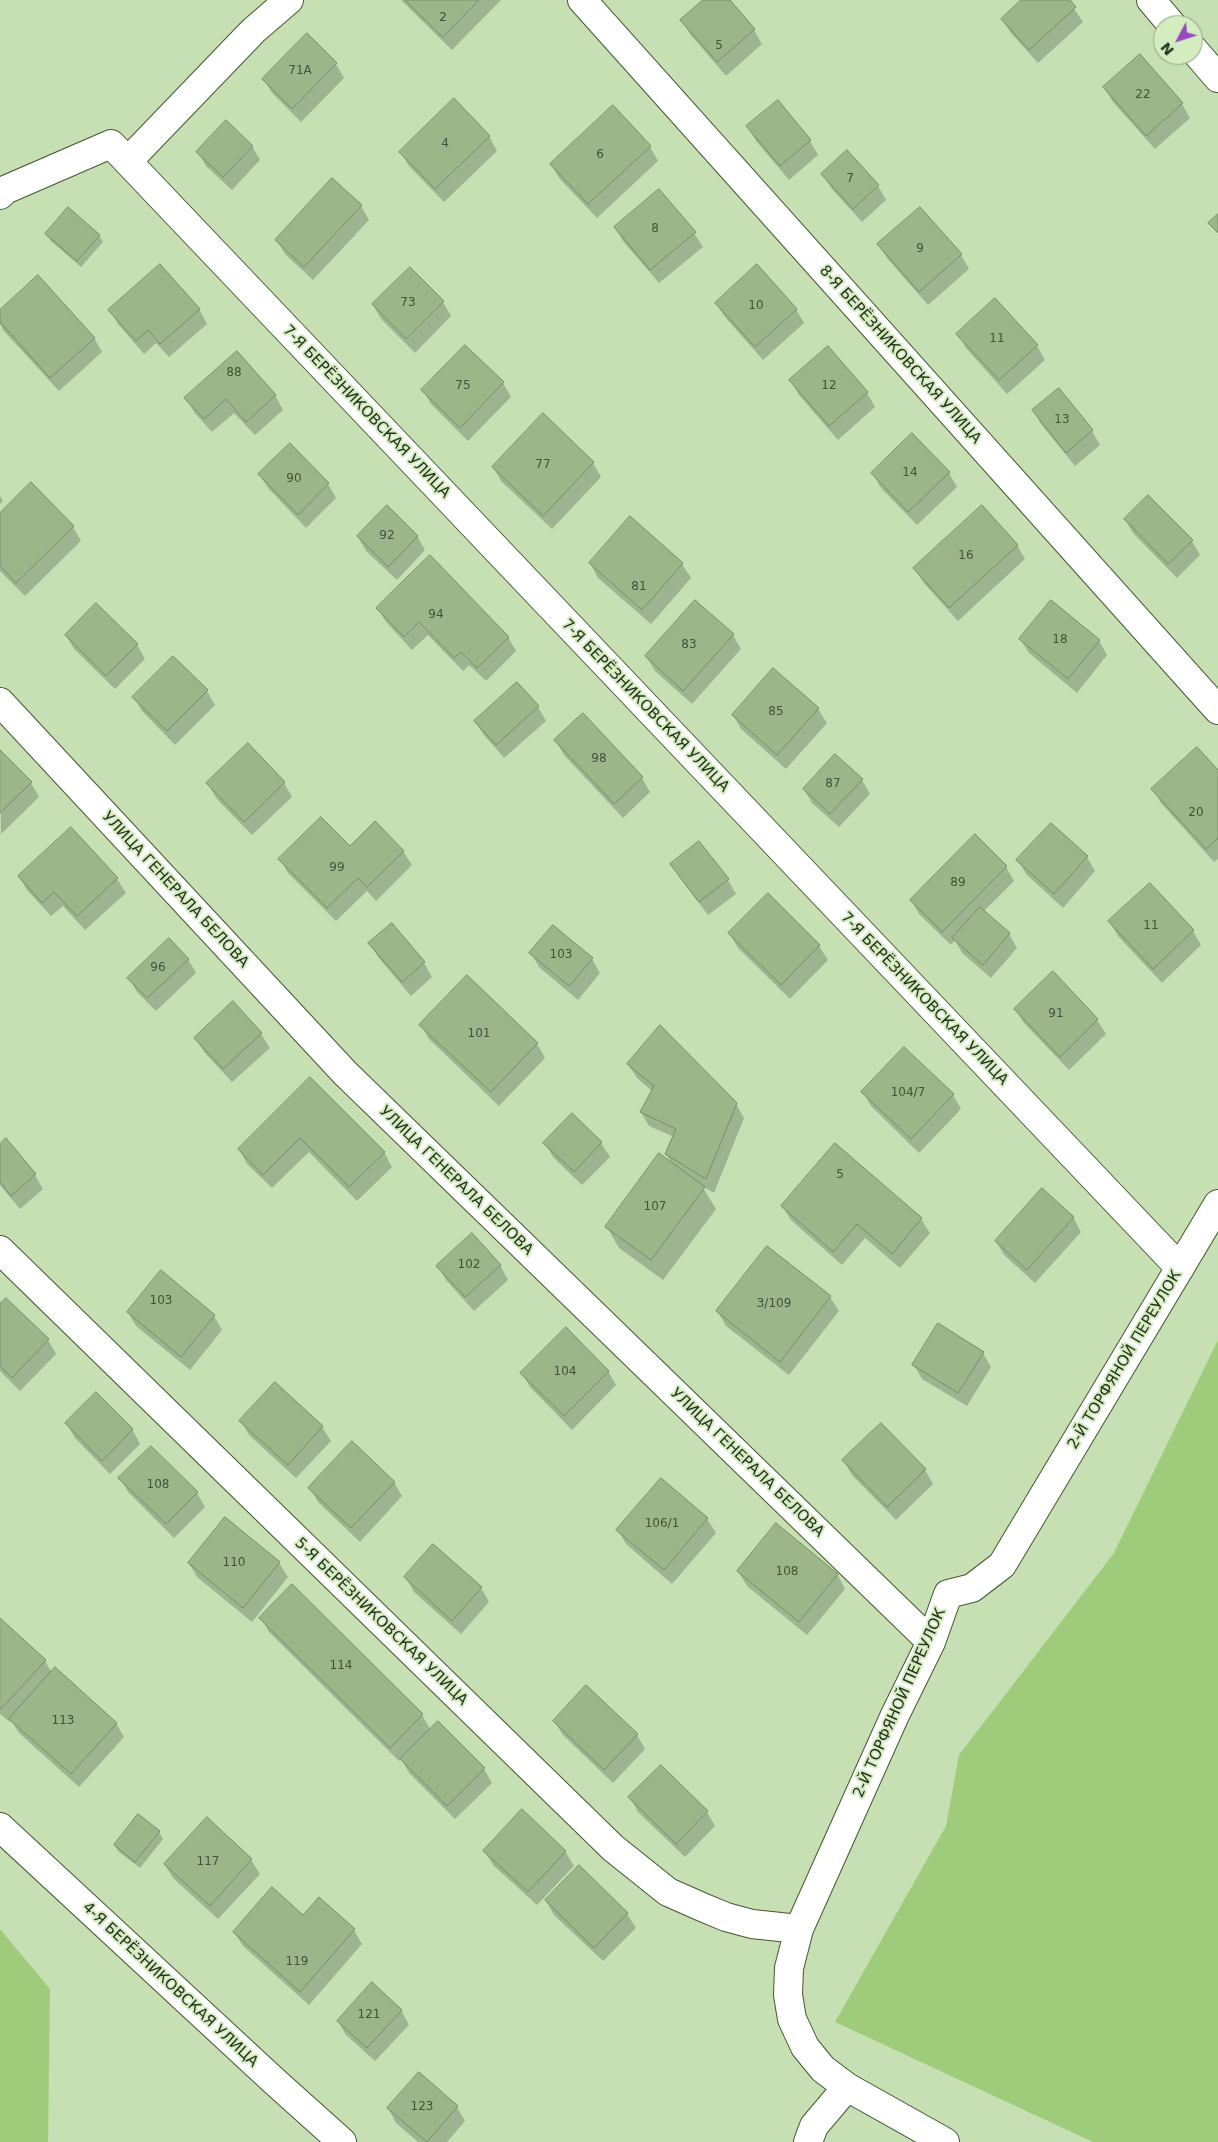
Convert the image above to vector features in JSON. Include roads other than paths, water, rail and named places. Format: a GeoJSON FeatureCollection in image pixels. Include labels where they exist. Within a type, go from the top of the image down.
{"type":"FeatureCollection","features":[{"type":"Feature","properties":{"kind":"street"},"geometry":{"type":"LineString","coordinates":[[0,195],[5,190],[119,152],[289,0]]}},
{"type":"Feature","properties":{"kind":"street","name":"8-Я БЕРЁЗНИКОВСКАЯ УЛИЦА"},"geometry":{"type":"LineString","coordinates":[[582,0],[1218,710]]}},
{"type":"Feature","properties":{"kind":"street"},"geometry":{"type":"LineString","coordinates":[[1151,0],[1164,15]]}},
{"type":"Feature","properties":{"kind":"street"},"geometry":{"type":"LineString","coordinates":[[1203,61],[1218,78]]}},
{"type":"Feature","properties":{"kind":"street","name":"7-Я БЕРЁЗНИКОВСКАЯ УЛИЦА"},"geometry":{"type":"LineString","coordinates":[[119,152],[1180,1268]]}},
{"type":"Feature","properties":{"kind":"street","name":"УЛИЦА ГЕНЕРАЛА БЕЛОВА"},"geometry":{"type":"LineString","coordinates":[[0,702],[345,1073],[931,1642]]}},
{"type":"Feature","properties":{"kind":"street","name":"2-Й ТОРФЯНОЙ ПЕРЕУЛОК"},"geometry":{"type":"LineString","coordinates":[[945,2142],[847,2087],[823,2069],[805,2047],[792,2019],[788,1995],[789,1968],[799,1929],[895,1715],[931,1642],[948,1594],[972,1588],[1002,1565],[1218,1204]]}},
{"type":"Feature","properties":{"kind":"street","name":"5-Я БЕРЁЗНИКОВСКАЯ УЛИЦА"},"geometry":{"type":"LineString","coordinates":[[0,1250],[614,1848],[668,1892],[702,1907],[726,1917],[752,1924],[799,1929]]}},
{"type":"Feature","properties":{"kind":"street","name":"4-Я БЕРЁЗНИКОВСКАЯ УЛИЦА"},"geometry":{"type":"LineString","coordinates":[[0,1827],[272,2080],[342,2142]]}},
{"type":"Feature","properties":{"kind":"street"},"geometry":{"type":"LineString","coordinates":[[808,2142],[814,2126],[847,2087]]}}]}
